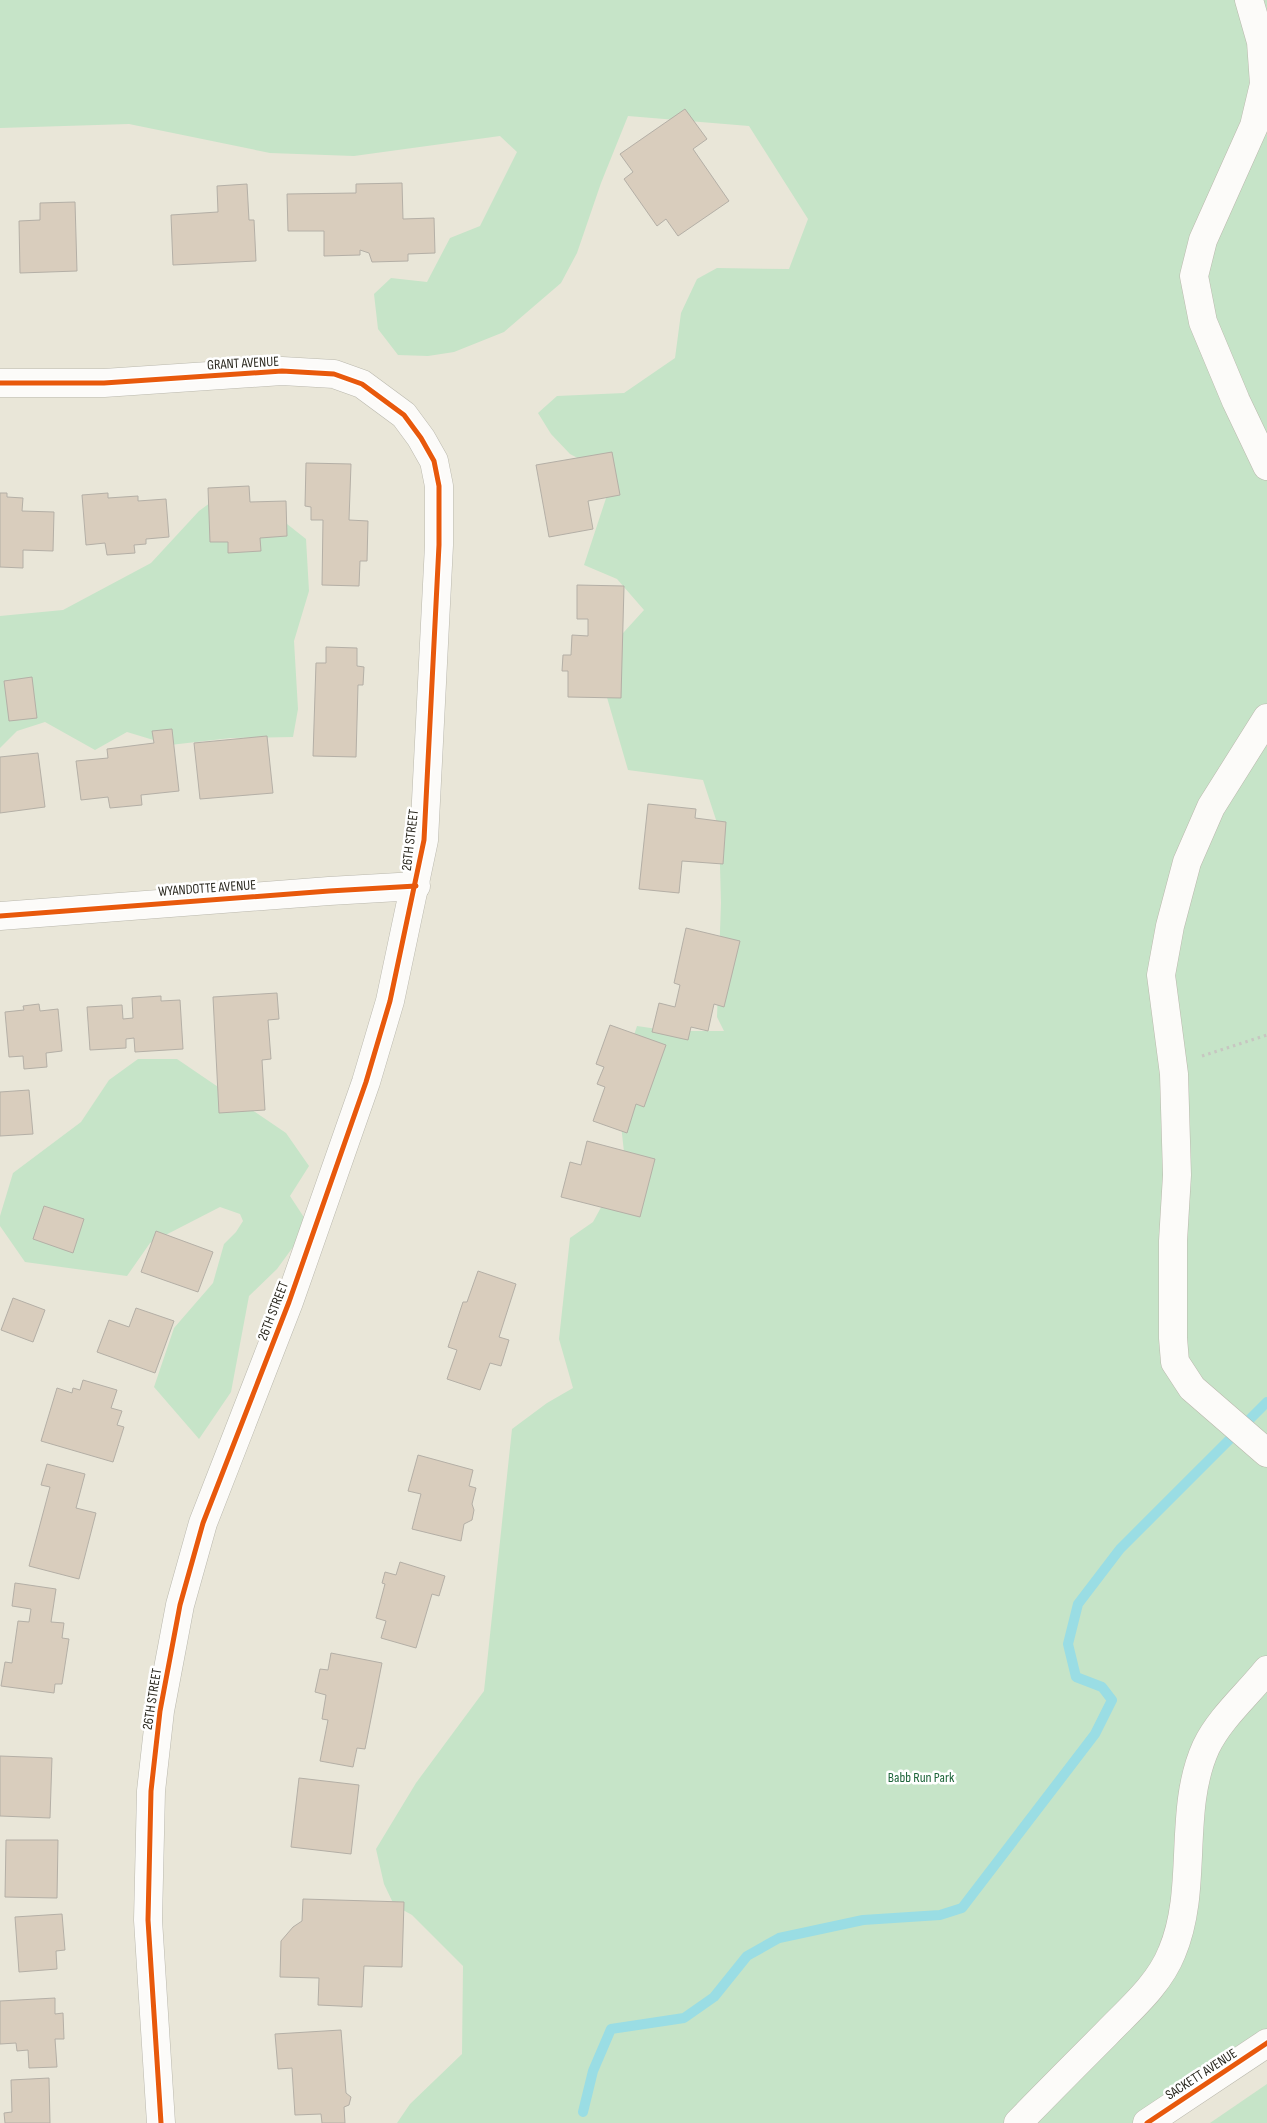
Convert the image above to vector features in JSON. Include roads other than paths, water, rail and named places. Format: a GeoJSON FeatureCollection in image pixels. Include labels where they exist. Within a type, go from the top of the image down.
{"type":"FeatureCollection","features":[{"type":"Feature","properties":{"kind":"street"},"geometry":{"type":"LineString","coordinates":[[1249,0],[1261,42],[1264,84],[1254,126],[1203,240],[1194,276],[1202,322],[1236,401],[1267,466]]}},
{"type":"Feature","properties":{"kind":"street","name":"GRANT AVENUE"},"geometry":{"type":"LineString","coordinates":[[0,383],[104,383],[282,372],[334,374],[362,384],[404,415],[421,438],[434,461],[439,486],[439,508]]}},
{"type":"Feature","properties":{"kind":"street","name":"26TH STREET"},"geometry":{"type":"LineString","coordinates":[[161,2123],[148,1920],[151,1790],[160,1711],[180,1605],[203,1524],[289,1302],[366,1082],[390,1001],[416,886],[425,830],[439,508]]}},
{"type":"Feature","properties":{"kind":"street"},"geometry":{"type":"LineString","coordinates":[[1267,718],[1211,806],[1187,862],[1161,975],[1173,1066],[1176,1174],[1173,1242],[1173,1338],[1175,1362],[1192,1388],[1267,1453]]}},
{"type":"Feature","properties":{"kind":"street","name":"WYANDOTTE AVENUE"},"geometry":{"type":"LineString","coordinates":[[0,916],[310,892],[416,886]]}},
{"type":"Feature","properties":{"kind":"street"},"geometry":{"type":"LineString","coordinates":[[1018,2123],[1150,1988],[1172,1952],[1183,1906],[1189,1823],[1196,1773],[1206,1746],[1218,1727],[1267,1670]]}},
{"type":"Feature","properties":{"kind":"street","name":"SACKETT AVENUE"},"geometry":{"type":"LineString","coordinates":[[1147,2123],[1267,2043]]}},
{"type":"Feature","properties":{"kind":"waterway"},"geometry":{"type":"LineString","coordinates":[[583,2112],[593,2071],[611,2029],[684,2018],[714,1997],[747,1956],[779,1938],[863,1920],[940,1915],[962,1908],[1095,1734],[1112,1700],[1102,1687],[1076,1677],[1068,1644],[1078,1604],[1120,1549],[1267,1402]]}},
{"type":"Feature","properties":{"kind":"park label","name":"Babb Run Park"},"geometry":{"type":"Point","coordinates":[921,1777]}}]}
